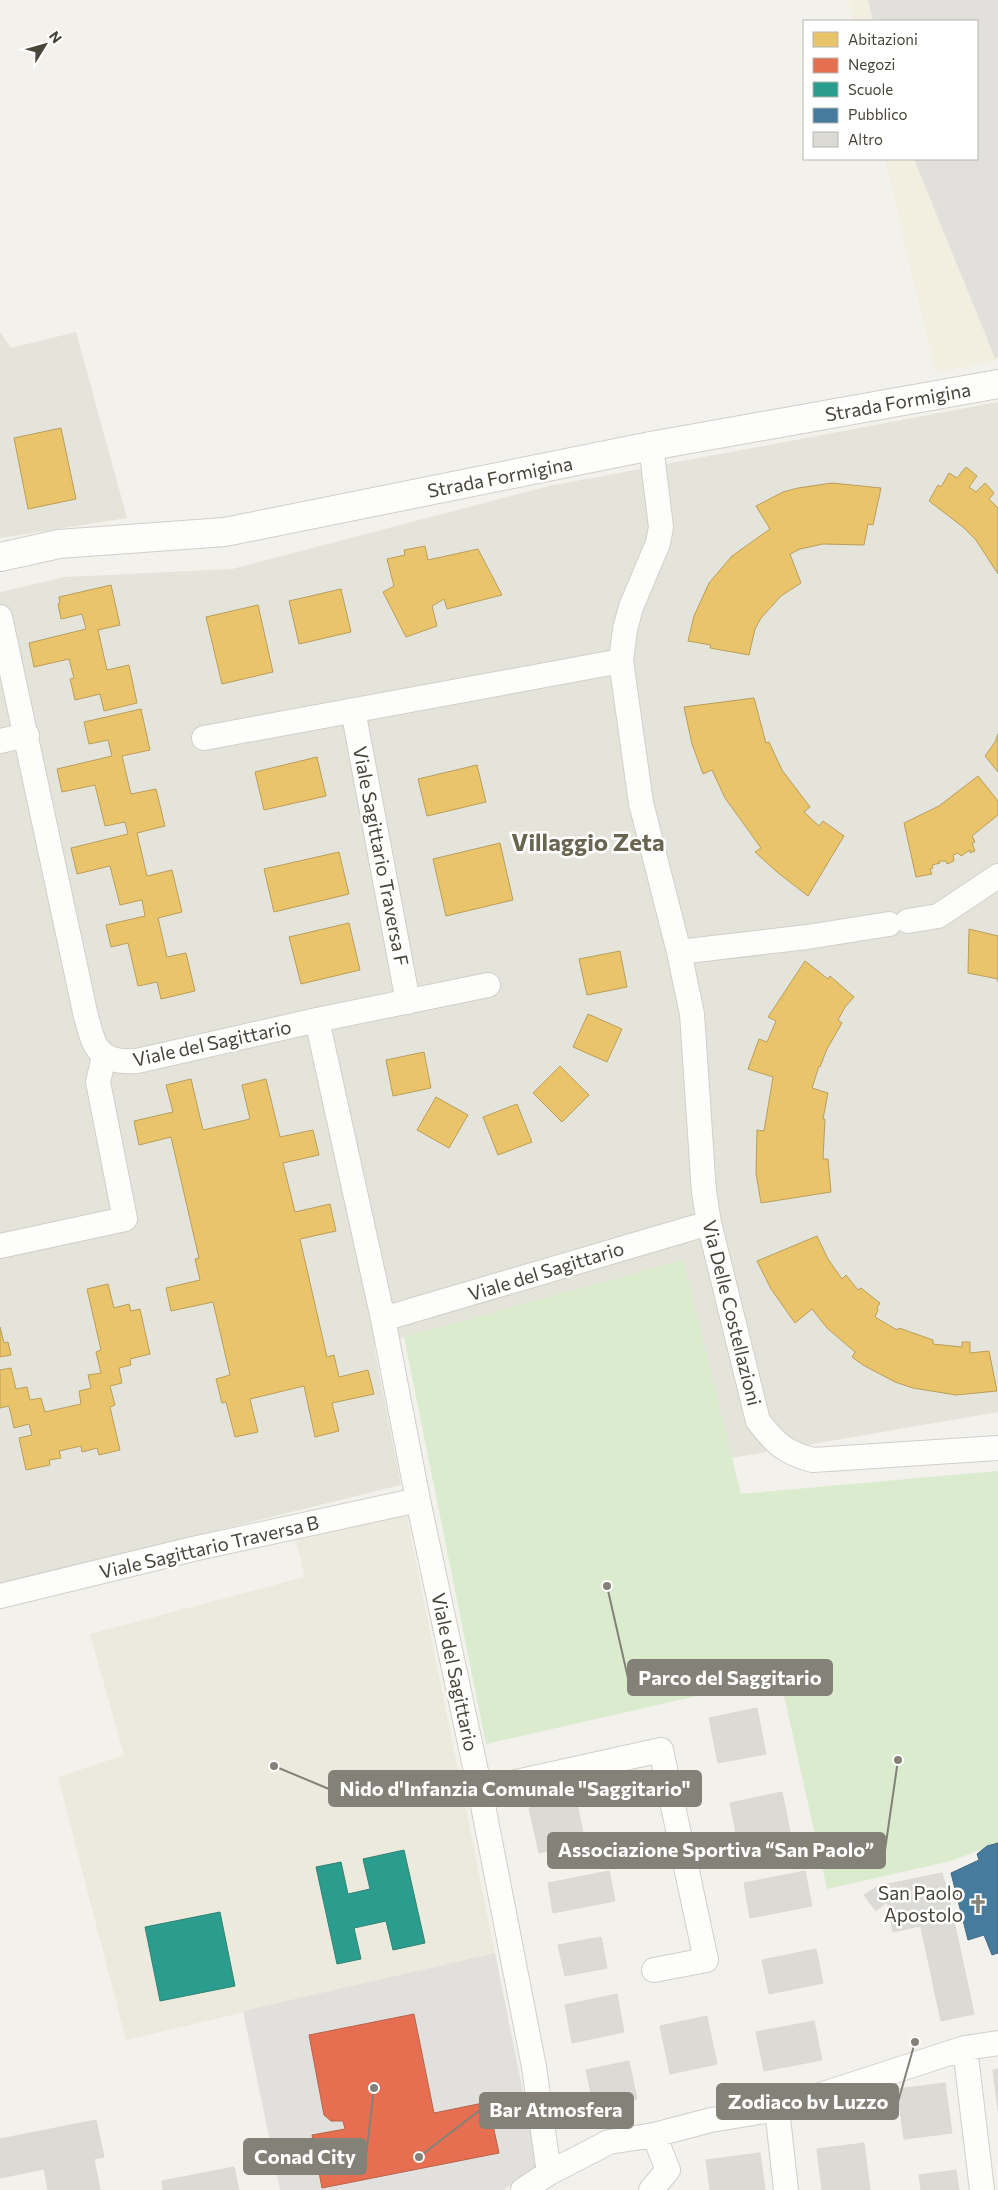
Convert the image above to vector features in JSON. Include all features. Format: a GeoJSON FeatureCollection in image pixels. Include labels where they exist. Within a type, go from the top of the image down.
{"type":"FeatureCollection","features":[{"type":"Feature","properties":{"kind":"street","name":"Strada Formigina"},"geometry":{"type":"LineString","coordinates":[[0,557],[59,544],[225,532],[651,446],[998,384]]}},
{"type":"Feature","properties":{"kind":"street","name":"Via Delle Costellazioni"},"geometry":{"type":"LineString","coordinates":[[651,446],[661,527],[658,543],[631,608],[625,629],[621,660],[641,803],[679,952],[692,1014],[704,1192],[709,1223],[758,1421],[774,1441],[794,1456],[813,1460],[998,1448]]}},
{"type":"Feature","properties":{"kind":"street"},"geometry":{"type":"LineString","coordinates":[[0,617],[85,1012],[90,1033],[104,1057],[98,1082],[125,1219],[0,1245]]}},
{"type":"Feature","properties":{"kind":"street"},"geometry":{"type":"LineString","coordinates":[[204,738],[621,660]]}},
{"type":"Feature","properties":{"kind":"street","name":"Viale Sagittario Traversa F"},"geometry":{"type":"LineString","coordinates":[[353,710],[408,1002]]}},
{"type":"Feature","properties":{"kind":"street"},"geometry":{"type":"LineString","coordinates":[[0,741],[26,735]]}},
{"type":"Feature","properties":{"kind":"street"},"geometry":{"type":"LineString","coordinates":[[679,952],[807,937],[938,916],[998,876]]}},
{"type":"Feature","properties":{"kind":"street"},"geometry":{"type":"LineString","coordinates":[[317,1020],[488,985]]}},
{"type":"Feature","properties":{"kind":"street","name":"Viale del Sagittario"},"geometry":{"type":"LineString","coordinates":[[104,1057],[118,1062],[137,1061],[317,1020],[383,1319],[418,1500],[480,1790],[534,2067],[549,2173]]}},
{"type":"Feature","properties":{"kind":"street","name":"Viale del Sagittario"},"geometry":{"type":"LineString","coordinates":[[383,1319],[709,1223]]}},
{"type":"Feature","properties":{"kind":"street","name":"Viale Sagittario Traversa B"},"geometry":{"type":"LineString","coordinates":[[0,1596],[193,1549],[418,1500]]}},
{"type":"Feature","properties":{"kind":"street"},"geometry":{"type":"LineString","coordinates":[[480,1790],[661,1750],[706,1960],[654,1970]]}},
{"type":"Feature","properties":{"kind":"street"},"geometry":{"type":"LineString","coordinates":[[523,2190],[549,2173],[609,2142],[654,2135],[711,2120],[777,2109],[965,2048],[998,2043]]}},
{"type":"Feature","properties":{"kind":"street"},"geometry":{"type":"LineString","coordinates":[[965,2048],[982,2190]]}},
{"type":"Feature","properties":{"kind":"street"},"geometry":{"type":"LineString","coordinates":[[777,2109],[786,2190]]}},
{"type":"Feature","properties":{"kind":"street"},"geometry":{"type":"LineString","coordinates":[[651,2190],[668,2170],[654,2135]]}},
{"type":"Feature","properties":{"kind":"shaded area"},"geometry":{"type":"Polygon","coordinates":[[[848,0],[998,0],[998,360],[935,373],[885,160],[978,160],[978,20],[853,20],[848,0]]]}},
{"type":"Feature","properties":{"kind":"shaded area"},"geometry":{"type":"Polygon","coordinates":[[[868,0],[998,0],[998,357],[995,358],[914,160],[978,160],[978,20],[873,20],[868,0]]]}},
{"type":"Feature","properties":{"kind":"shaded area"},"geometry":{"type":"Polygon","coordinates":[[[0,332],[11,348],[76,332],[127,518],[0,538],[0,332]]]}},
{"type":"Feature","properties":{"kind":"shaded area"},"geometry":{"type":"Polygon","coordinates":[[[998,402],[998,1412],[732,1458],[683,1260],[374,1346],[401,1485],[0,1584],[0,592],[65,577],[232,569],[549,486],[998,402]]]}},
{"type":"Feature","properties":{"kind":"shaded area"},"geometry":{"type":"Polygon","coordinates":[[[406,1512],[495,1953],[126,2040],[58,1777],[124,1755],[90,1634],[305,1577],[295,1536],[406,1512]]]}},
{"type":"Feature","properties":{"kind":"shaded area"},"geometry":{"type":"Polygon","coordinates":[[[495,1953],[538,2166],[504,2190],[280,2190],[243,2011],[495,1953]],[[414,2014],[309,2035],[324,2115],[343,2121],[345,2129],[312,2135],[322,2188],[499,2153],[488,2102],[434,2113],[414,2014]]]}},
{"type":"Feature","properties":{"kind":"green space"},"geometry":{"type":"Polygon","coordinates":[[[683,1260],[741,1494],[998,1471],[998,1843],[951,1861],[827,1889],[780,1677],[486,1744],[404,1337],[683,1260]]]}},
{"type":"Feature","properties":{"kind":"building: Abitazioni"},"geometry":{"type":"Polygon","coordinates":[[[61,428],[76,499],[28,509],[14,438],[61,428]]]}},
{"type":"Feature","properties":{"kind":"building: Abitazioni"},"geometry":{"type":"Polygon","coordinates":[[[966,467],[977,476],[969,487],[976,492],[985,483],[994,493],[989,499],[998,508],[998,574],[976,540],[963,527],[929,501],[938,485],[941,487],[949,473],[957,478],[966,467]]]}},
{"type":"Feature","properties":{"kind":"building: Abitazioni"},"geometry":{"type":"Polygon","coordinates":[[[832,483],[881,488],[873,525],[868,524],[864,545],[823,544],[800,549],[790,554],[801,583],[781,596],[761,618],[755,629],[749,655],[710,648],[711,645],[688,641],[694,616],[709,583],[732,556],[770,529],[756,506],[783,492],[832,483]]]}},
{"type":"Feature","properties":{"kind":"building: Abitazioni"},"geometry":{"type":"Polygon","coordinates":[[[425,546],[428,560],[478,549],[502,595],[447,609],[444,599],[432,606],[437,626],[406,637],[383,592],[394,586],[387,559],[405,555],[404,550],[425,546]]]}},
{"type":"Feature","properties":{"kind":"building: Abitazioni"},"geometry":{"type":"Polygon","coordinates":[[[111,585],[120,625],[98,630],[107,670],[129,665],[137,703],[104,711],[100,694],[75,700],[70,679],[74,678],[69,659],[34,667],[29,643],[86,629],[82,614],[61,619],[58,604],[60,603],[59,597],[111,585]]]}},
{"type":"Feature","properties":{"kind":"building: Abitazioni"},"geometry":{"type":"Polygon","coordinates":[[[341,589],[351,632],[299,644],[289,601],[341,589]]]}},
{"type":"Feature","properties":{"kind":"building: Abitazioni"},"geometry":{"type":"Polygon","coordinates":[[[258,605],[273,672],[222,684],[206,617],[258,605]]]}},
{"type":"Feature","properties":{"kind":"building: Abitazioni"},"geometry":{"type":"Polygon","coordinates":[[[754,698],[766,743],[769,742],[782,770],[810,807],[804,812],[819,826],[823,821],[844,836],[808,896],[755,852],[761,848],[725,798],[712,770],[703,774],[692,744],[684,707],[754,698]]]}},
{"type":"Feature","properties":{"kind":"building: Abitazioni"},"geometry":{"type":"Polygon","coordinates":[[[141,709],[150,750],[122,756],[131,794],[156,789],[165,826],[137,833],[147,876],[172,870],[182,912],[158,918],[167,957],[186,953],[195,991],[161,999],[157,982],[138,986],[128,943],[111,947],[106,925],[145,916],[142,900],[120,905],[110,866],[77,874],[71,848],[128,834],[125,822],[105,826],[95,785],[62,792],[57,769],[112,756],[108,740],[89,744],[84,722],[141,709]]]}},
{"type":"Feature","properties":{"kind":"building: Abitazioni"},"geometry":{"type":"Polygon","coordinates":[[[998,734],[998,772],[985,756],[998,734]]]}},
{"type":"Feature","properties":{"kind":"building: Abitazioni"},"geometry":{"type":"Polygon","coordinates":[[[317,757],[326,796],[264,810],[255,772],[317,757]]]}},
{"type":"Feature","properties":{"kind":"building: Abitazioni"},"geometry":{"type":"Polygon","coordinates":[[[477,765],[486,802],[427,816],[418,779],[477,765]]]}},
{"type":"Feature","properties":{"kind":"building: Abitazioni"},"geometry":{"type":"Polygon","coordinates":[[[978,776],[998,801],[998,815],[972,836],[975,842],[972,843],[975,851],[970,853],[970,850],[961,856],[958,853],[953,855],[954,861],[947,864],[946,861],[939,861],[940,863],[932,865],[933,868],[930,869],[932,874],[916,877],[904,823],[939,806],[978,776]]]}},
{"type":"Feature","properties":{"kind":"building: Abitazioni"},"geometry":{"type":"Polygon","coordinates":[[[500,843],[513,900],[446,916],[433,859],[500,843]]]}},
{"type":"Feature","properties":{"kind":"building: Abitazioni"},"geometry":{"type":"Polygon","coordinates":[[[339,852],[349,894],[274,912],[264,869],[339,852]]]}},
{"type":"Feature","properties":{"kind":"building: Abitazioni"},"geometry":{"type":"Polygon","coordinates":[[[349,923],[360,970],[301,984],[289,937],[349,923]]]}},
{"type":"Feature","properties":{"kind":"building: Abitazioni"},"geometry":{"type":"Polygon","coordinates":[[[969,929],[998,936],[998,979],[968,973],[969,929]]]}},
{"type":"Feature","properties":{"kind":"building: Abitazioni"},"geometry":{"type":"Polygon","coordinates":[[[620,951],[627,987],[587,995],[579,959],[620,951]]]}},
{"type":"Feature","properties":{"kind":"building: Abitazioni"},"geometry":{"type":"Polygon","coordinates":[[[805,961],[828,979],[830,976],[854,997],[845,1007],[838,1020],[842,1023],[819,1066],[812,1088],[828,1093],[823,1119],[825,1119],[823,1159],[828,1159],[831,1192],[761,1203],[756,1173],[757,1130],[764,1131],[773,1077],[748,1069],[759,1039],[767,1042],[776,1021],[768,1017],[805,961]]]}},
{"type":"Feature","properties":{"kind":"building: Abitazioni"},"geometry":{"type":"Polygon","coordinates":[[[588,1014],[622,1029],[607,1062],[573,1047],[588,1014]]]}},
{"type":"Feature","properties":{"kind":"building: Abitazioni"},"geometry":{"type":"Polygon","coordinates":[[[424,1052],[431,1088],[393,1096],[386,1060],[424,1052]]]}},
{"type":"Feature","properties":{"kind":"building: Abitazioni"},"geometry":{"type":"Polygon","coordinates":[[[560,1066],[589,1095],[562,1122],[533,1093],[560,1066]]]}},
{"type":"Feature","properties":{"kind":"building: Abitazioni"},"geometry":{"type":"Polygon","coordinates":[[[191,1079],[203,1130],[250,1119],[242,1085],[266,1079],[280,1137],[313,1130],[319,1155],[283,1163],[295,1212],[330,1204],[336,1231],[300,1239],[327,1357],[334,1355],[339,1377],[368,1370],[374,1394],[332,1403],[339,1431],[315,1437],[304,1386],[250,1399],[258,1432],[235,1437],[226,1402],[222,1403],[216,1379],[230,1375],[213,1302],[171,1311],[166,1288],[200,1280],[195,1259],[199,1258],[171,1137],[139,1145],[134,1121],[173,1112],[166,1085],[191,1079]]]}},
{"type":"Feature","properties":{"kind":"building: Abitazioni"},"geometry":{"type":"Polygon","coordinates":[[[436,1097],[468,1115],[449,1148],[417,1130],[436,1097]]]}},
{"type":"Feature","properties":{"kind":"building: Abitazioni"},"geometry":{"type":"Polygon","coordinates":[[[517,1104],[532,1142],[498,1155],[483,1117],[517,1104]]]}},
{"type":"Feature","properties":{"kind":"building: Abitazioni"},"geometry":{"type":"Polygon","coordinates":[[[817,1236],[828,1259],[842,1279],[846,1275],[858,1290],[861,1288],[880,1303],[875,1317],[897,1330],[899,1328],[933,1340],[933,1344],[962,1347],[962,1342],[970,1342],[970,1353],[989,1351],[997,1391],[956,1395],[913,1388],[895,1382],[852,1357],[855,1352],[827,1328],[812,1309],[795,1323],[771,1289],[757,1261],[817,1236]]]}},
{"type":"Feature","properties":{"kind":"building: Abitazioni"},"geometry":{"type":"Polygon","coordinates":[[[108,1284],[114,1308],[129,1304],[131,1311],[140,1309],[150,1354],[130,1359],[131,1365],[119,1368],[122,1383],[110,1386],[115,1405],[110,1407],[120,1450],[99,1455],[97,1448],[82,1452],[81,1446],[59,1451],[61,1458],[49,1460],[50,1465],[26,1470],[19,1438],[32,1435],[29,1424],[14,1428],[9,1406],[0,1408],[0,1370],[11,1368],[16,1389],[27,1387],[30,1400],[41,1398],[45,1412],[81,1404],[79,1391],[91,1388],[88,1375],[101,1373],[96,1352],[101,1350],[87,1289],[108,1284]]]}},
{"type":"Feature","properties":{"kind":"building: Abitazioni"},"geometry":{"type":"Polygon","coordinates":[[[0,1327],[4,1343],[8,1342],[11,1355],[0,1357],[0,1327]]]}},
{"type":"Feature","properties":{"kind":"building: Negozi"},"geometry":{"type":"Polygon","coordinates":[[[414,2014],[434,2113],[488,2102],[499,2153],[322,2188],[312,2135],[345,2129],[343,2121],[331,2121],[324,2115],[309,2035],[414,2014]]]}},
{"type":"Feature","properties":{"kind":"building: Scuole"},"geometry":{"type":"Polygon","coordinates":[[[404,1850],[425,1943],[393,1950],[386,1921],[354,1928],[361,1959],[337,1964],[316,1867],[341,1862],[348,1894],[370,1889],[363,1859],[404,1850]]]}},
{"type":"Feature","properties":{"kind":"building: Scuole"},"geometry":{"type":"Polygon","coordinates":[[[220,1912],[235,1986],[160,2001],[145,1927],[220,1912]]]}},
{"type":"Feature","properties":{"kind":"building: Pubblico","name":"San Paolo Apostolo"},"geometry":{"type":"Polygon","coordinates":[[[998,1843],[998,1953],[992,1955],[984,1935],[968,1940],[951,1873],[979,1860],[977,1854],[987,1846],[998,1843]]]}},
{"type":"Feature","properties":{"kind":"building: Altro"},"geometry":{"type":"Polygon","coordinates":[[[757,1708],[766,1754],[718,1763],[709,1718],[757,1708]]]}},
{"type":"Feature","properties":{"kind":"building: Altro"},"geometry":{"type":"Polygon","coordinates":[[[782,1792],[790,1832],[738,1843],[730,1803],[782,1792]]]}},
{"type":"Feature","properties":{"kind":"building: Altro"},"geometry":{"type":"Polygon","coordinates":[[[576,1798],[585,1843],[539,1853],[529,1808],[576,1798]]]}},
{"type":"Feature","properties":{"kind":"building: Altro"},"geometry":{"type":"Polygon","coordinates":[[[609,1871],[615,1901],[553,1913],[548,1883],[609,1871]]]}},
{"type":"Feature","properties":{"kind":"building: Altro"},"geometry":{"type":"Polygon","coordinates":[[[805,1871],[812,1906],[750,1918],[744,1883],[805,1871]]]}},
{"type":"Feature","properties":{"kind":"building: Altro"},"geometry":{"type":"Polygon","coordinates":[[[942,1873],[950,1902],[917,1909],[920,1926],[893,1932],[887,1902],[876,1911],[864,1895],[878,1886],[942,1873]]]}},
{"type":"Feature","properties":{"kind":"building: Altro"},"geometry":{"type":"Polygon","coordinates":[[[950,1902],[974,2014],[941,2021],[917,1909],[950,1902]]]}},
{"type":"Feature","properties":{"kind":"building: Altro"},"geometry":{"type":"Polygon","coordinates":[[[601,1937],[607,1968],[565,1976],[558,1945],[601,1937]]]}},
{"type":"Feature","properties":{"kind":"building: Altro"},"geometry":{"type":"Polygon","coordinates":[[[816,1949],[823,1983],[769,1994],[762,1960],[816,1949]]]}},
{"type":"Feature","properties":{"kind":"building: Altro"},"geometry":{"type":"Polygon","coordinates":[[[617,1994],[624,2032],[572,2043],[565,2005],[617,1994]]]}},
{"type":"Feature","properties":{"kind":"building: Altro"},"geometry":{"type":"Polygon","coordinates":[[[707,2016],[717,2064],[670,2074],[660,2026],[707,2016]]]}},
{"type":"Feature","properties":{"kind":"building: Altro"},"geometry":{"type":"Polygon","coordinates":[[[814,2021],[822,2060],[764,2071],[756,2032],[814,2021]]]}},
{"type":"Feature","properties":{"kind":"building: Altro"},"geometry":{"type":"Polygon","coordinates":[[[629,2061],[637,2099],[594,2107],[586,2070],[629,2061]]]}},
{"type":"Feature","properties":{"kind":"building: Altro"},"geometry":{"type":"Polygon","coordinates":[[[998,2069],[998,2110],[993,2070],[998,2069]]]}},
{"type":"Feature","properties":{"kind":"building: Altro"},"geometry":{"type":"Polygon","coordinates":[[[945,2083],[952,2133],[904,2139],[897,2089],[945,2083]]]}},
{"type":"Feature","properties":{"kind":"building: Altro"},"geometry":{"type":"Polygon","coordinates":[[[96,2120],[104,2157],[94,2159],[100,2190],[48,2190],[44,2169],[0,2178],[0,2139],[96,2120]]]}},
{"type":"Feature","properties":{"kind":"building: Altro"},"geometry":{"type":"Polygon","coordinates":[[[864,2143],[870,2190],[822,2190],[817,2149],[864,2143]]]}},
{"type":"Feature","properties":{"kind":"building: Altro"},"geometry":{"type":"Polygon","coordinates":[[[760,2153],[765,2190],[710,2190],[706,2160],[760,2153]]]}},
{"type":"Feature","properties":{"kind":"building: Altro"},"geometry":{"type":"Polygon","coordinates":[[[234,2167],[239,2190],[163,2190],[162,2181],[234,2167]]]}},
{"type":"Feature","properties":{"kind":"building: Altro"},"geometry":{"type":"Polygon","coordinates":[[[956,2170],[959,2190],[921,2190],[919,2175],[956,2170]]]}},
{"type":"Feature","properties":{"kind":"place","name":"Parco del Saggitario"},"geometry":{"type":"Point","coordinates":[607,1586]}},
{"type":"Feature","properties":{"kind":"place","name":"Associazione Sportiva “San Paolo”"},"geometry":{"type":"Point","coordinates":[898,1760]}},
{"type":"Feature","properties":{"kind":"place","name":"Nido d'Infanzia Comunale \"Saggitario\""},"geometry":{"type":"Point","coordinates":[274,1766]}},
{"type":"Feature","properties":{"kind":"place","name":"San Paolo Apostolo"},"geometry":{"type":"Point","coordinates":[978,1904]}},
{"type":"Feature","properties":{"kind":"place","name":"Zodiaco bv Luzzo"},"geometry":{"type":"Point","coordinates":[915,2042]}},
{"type":"Feature","properties":{"kind":"place","name":"Conad City"},"geometry":{"type":"Point","coordinates":[374,2088]}},
{"type":"Feature","properties":{"kind":"place","name":"Bar Atmosfera"},"geometry":{"type":"Point","coordinates":[419,2157]}},
{"type":"Feature","properties":{"kind":"district","name":"Villaggio Zeta"},"geometry":{"type":"Point","coordinates":[588,843]}}]}
